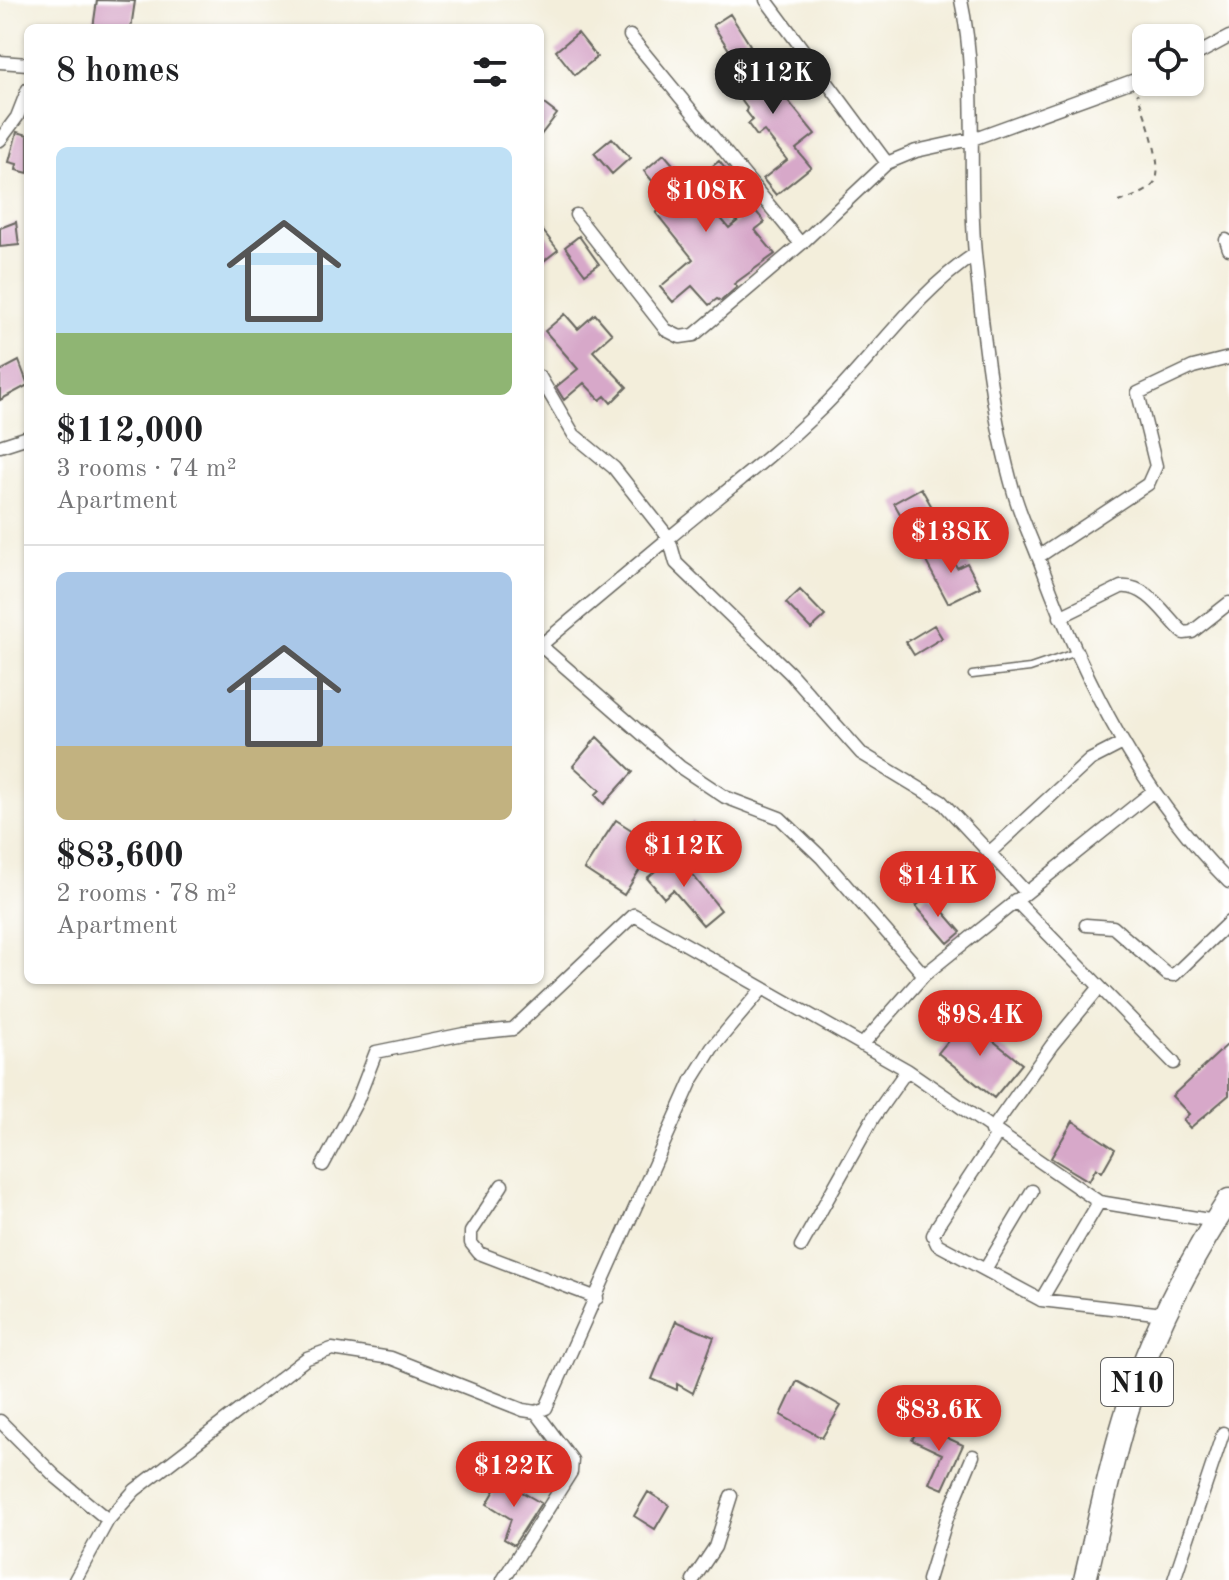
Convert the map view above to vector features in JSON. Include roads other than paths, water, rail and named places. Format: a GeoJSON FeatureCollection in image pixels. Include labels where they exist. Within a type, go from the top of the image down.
{"type":"FeatureCollection","features":[{"type":"Feature","properties":{"kind":"highway","name":"N10"},"geometry":{"type":"LineString","coordinates":[[1085,1580],[1116,1447],[1164,1314],[1229,1200]]}},
{"type":"Feature","properties":{"kind":"street"},"geometry":{"type":"LineString","coordinates":[[766,0],[887,163]]}},
{"type":"Feature","properties":{"kind":"street"},"geometry":{"type":"LineString","coordinates":[[961,0],[975,138],[971,171],[975,254],[994,403],[1014,494],[1074,653],[1123,743],[1152,792],[1229,882]]}},
{"type":"Feature","properties":{"kind":"street"},"geometry":{"type":"LineString","coordinates":[[630,36],[801,244]]}},
{"type":"Feature","properties":{"kind":"street"},"geometry":{"type":"LineString","coordinates":[[1204,50],[1229,37]]}},
{"type":"Feature","properties":{"kind":"street"},"geometry":{"type":"LineString","coordinates":[[0,62],[24,64]]}},
{"type":"Feature","properties":{"kind":"street"},"geometry":{"type":"LineString","coordinates":[[576,215],[666,330],[680,337],[694,335],[801,244],[887,163],[916,151],[975,138],[1132,81]]}},
{"type":"Feature","properties":{"kind":"street"},"geometry":{"type":"LineString","coordinates":[[0,140],[17,117],[24,99]]}},
{"type":"Feature","properties":{"kind":"street"},"geometry":{"type":"LineString","coordinates":[[544,642],[820,411],[918,300],[946,273],[975,254]]}},
{"type":"Feature","properties":{"kind":"street"},"geometry":{"type":"LineString","coordinates":[[1038,557],[1148,484],[1156,466],[1138,393],[1193,367],[1229,358]]}},
{"type":"Feature","properties":{"kind":"street"},"geometry":{"type":"LineString","coordinates":[[544,384],[574,435],[614,468],[669,538],[676,563],[790,673],[861,753],[942,802],[989,853],[1020,895],[1099,988],[1174,1063]]}},
{"type":"Feature","properties":{"kind":"street"},"geometry":{"type":"LineString","coordinates":[[0,446],[24,438]]}},
{"type":"Feature","properties":{"kind":"street"},"geometry":{"type":"LineString","coordinates":[[1060,617],[1121,587],[1131,586],[1145,593],[1184,633],[1192,632],[1229,603]]}},
{"type":"Feature","properties":{"kind":"street"},"geometry":{"type":"LineString","coordinates":[[544,648],[680,767],[725,797],[762,809],[788,825],[822,858],[924,975]]}},
{"type":"Feature","properties":{"kind":"street"},"geometry":{"type":"LineString","coordinates":[[989,853],[1090,760],[1123,743]]}},
{"type":"Feature","properties":{"kind":"street"},"geometry":{"type":"LineString","coordinates":[[862,1045],[924,975],[1152,792]]}},
{"type":"Feature","properties":{"kind":"street"},"geometry":{"type":"LineString","coordinates":[[323,1165],[357,1101],[376,1052],[464,1034],[513,1029],[634,915],[907,1070],[994,1133],[1099,1202],[1215,1221]]}},
{"type":"Feature","properties":{"kind":"street"},"geometry":{"type":"LineString","coordinates":[[1086,925],[1113,927],[1167,974],[1174,975],[1229,922]]}},
{"type":"Feature","properties":{"kind":"street"},"geometry":{"type":"LineString","coordinates":[[1099,988],[1052,1045],[994,1133],[933,1235],[937,1244],[1041,1300],[1164,1314]]}},
{"type":"Feature","properties":{"kind":"street"},"geometry":{"type":"LineString","coordinates":[[536,1412],[546,1408],[692,1080],[712,1048],[762,989]]}},
{"type":"Feature","properties":{"kind":"street"},"geometry":{"type":"LineString","coordinates":[[801,1246],[873,1118],[907,1070]]}},
{"type":"Feature","properties":{"kind":"street"},"geometry":{"type":"LineString","coordinates":[[502,1185],[471,1232],[471,1243],[479,1253],[597,1298]]}},
{"type":"Feature","properties":{"kind":"street"},"geometry":{"type":"LineString","coordinates":[[986,1268],[1032,1191]]}},
{"type":"Feature","properties":{"kind":"street"},"geometry":{"type":"LineString","coordinates":[[1041,1300],[1099,1202]]}},
{"type":"Feature","properties":{"kind":"street"},"geometry":{"type":"LineString","coordinates":[[75,1580],[108,1520],[135,1490],[307,1358],[332,1349],[391,1358],[536,1412],[572,1460],[571,1472],[503,1580]]}},
{"type":"Feature","properties":{"kind":"street"},"geometry":{"type":"LineString","coordinates":[[0,1421],[67,1486],[108,1520]]}},
{"type":"Feature","properties":{"kind":"street"},"geometry":{"type":"LineString","coordinates":[[1174,1580],[1223,1433]]}},
{"type":"Feature","properties":{"kind":"street"},"geometry":{"type":"LineString","coordinates":[[928,1580],[947,1518],[973,1456]]}},
{"type":"Feature","properties":{"kind":"street"},"geometry":{"type":"LineString","coordinates":[[693,1580],[715,1547],[731,1496]]}},
{"type":"Feature","properties":{"kind":"lane"},"geometry":{"type":"LineString","coordinates":[[972,675],[1030,668],[1074,653]]}}]}
